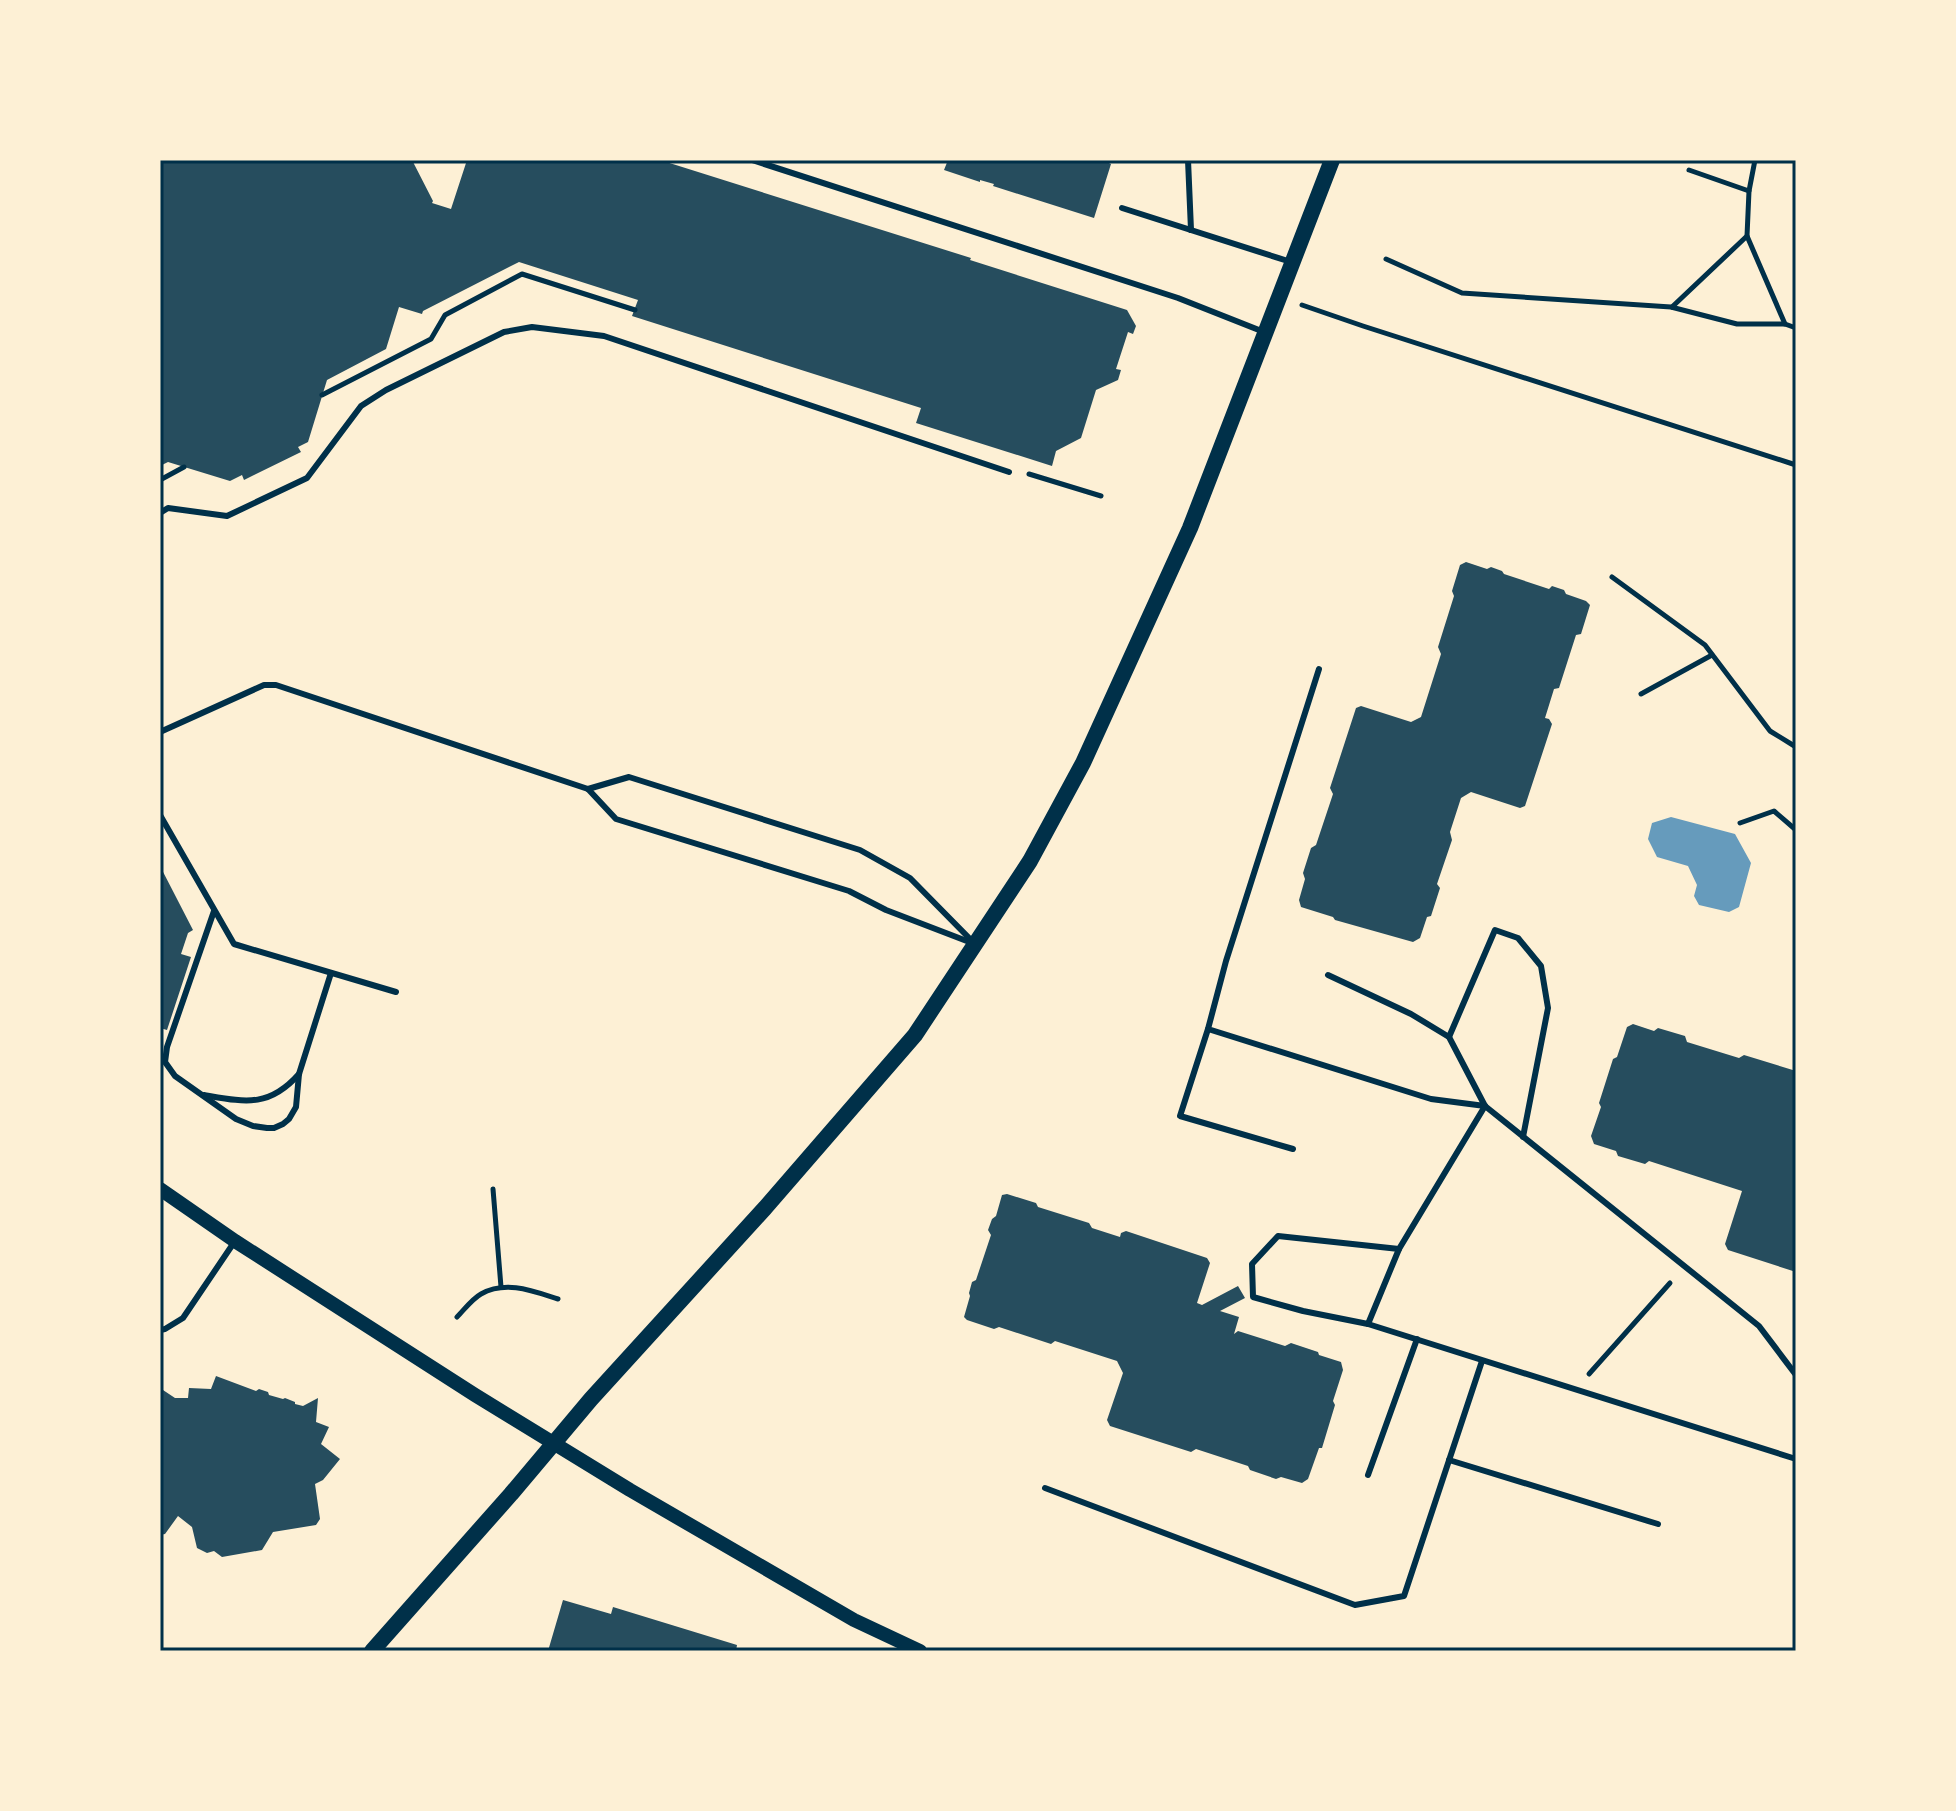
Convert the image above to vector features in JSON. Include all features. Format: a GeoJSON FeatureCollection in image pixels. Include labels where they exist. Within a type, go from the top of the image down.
{"type":"FeatureCollection","features":[{"type":"Feature","properties":{"kind":"main road"},"geometry":{"type":"LineString","coordinates":[[372,1651],[915,1035],[1030,861],[1083,763],[1190,528],[1332,160]]}},
{"type":"Feature","properties":{"kind":"street"},"geometry":{"type":"LineString","coordinates":[[160,1189],[235,1241],[554,1444],[854,1620],[920,1651]]}},
{"type":"Feature","properties":{"kind":"lane"},"geometry":{"type":"LineString","coordinates":[[752,160],[1178,298],[1264,332]]}},
{"type":"Feature","properties":{"kind":"lane"},"geometry":{"type":"LineString","coordinates":[[1188,160],[1191,230]]}},
{"type":"Feature","properties":{"kind":"lane"},"geometry":{"type":"LineString","coordinates":[[1122,208],[1291,262]]}},
{"type":"Feature","properties":{"kind":"lane"},"geometry":{"type":"LineString","coordinates":[[160,513],[168,508],[227,516],[307,478],[361,406],[386,390],[504,332],[532,327],[604,336],[1009,472]]}},
{"type":"Feature","properties":{"kind":"lane"},"geometry":{"type":"LineString","coordinates":[[1293,1149],[1180,1116],[1319,669]]}},
{"type":"Feature","properties":{"kind":"lane"},"geometry":{"type":"LineString","coordinates":[[160,732],[264,685],[276,685],[588,789],[616,819],[849,891],[886,910],[975,944]]}},
{"type":"Feature","properties":{"kind":"lane"},"geometry":{"type":"LineString","coordinates":[[588,789],[629,777],[860,850],[910,878],[975,944]]}},
{"type":"Feature","properties":{"kind":"lane"},"geometry":{"type":"LineString","coordinates":[[160,815],[234,944],[396,992]]}},
{"type":"Feature","properties":{"kind":"lane"},"geometry":{"type":"LineString","coordinates":[[214,911],[165,1054],[165,1062],[175,1076],[236,1119],[253,1126],[274,1128],[289,1119],[296,1107],[299,1074],[331,973]]}},
{"type":"Feature","properties":{"kind":"lane"},"geometry":{"type":"LineString","coordinates":[[1449,1037],[1495,930],[1518,938],[1541,966],[1548,1008],[1523,1137]]}},
{"type":"Feature","properties":{"kind":"lane"},"geometry":{"type":"LineString","coordinates":[[1328,975],[1411,1014],[1449,1037],[1485,1106],[1759,1326],[1796,1375]]}},
{"type":"Feature","properties":{"kind":"lane"},"geometry":{"type":"LineString","coordinates":[[1208,1029],[1431,1099],[1485,1106]]}},
{"type":"Feature","properties":{"kind":"lane"},"geometry":{"type":"LineString","coordinates":[[204,1095],[242,1100],[267,1098],[289,1086],[299,1074]]}},
{"type":"Feature","properties":{"kind":"lane"},"geometry":{"type":"LineString","coordinates":[[1368,1324],[1399,1249],[1485,1106]]}},
{"type":"Feature","properties":{"kind":"lane"},"geometry":{"type":"LineString","coordinates":[[1399,1249],[1278,1236],[1252,1264],[1253,1297],[1368,1324],[1796,1459]]}},
{"type":"Feature","properties":{"kind":"lane"},"geometry":{"type":"LineString","coordinates":[[160,1330],[183,1318],[235,1241]]}},
{"type":"Feature","properties":{"kind":"lane"},"geometry":{"type":"LineString","coordinates":[[1368,1475],[1417,1339]]}},
{"type":"Feature","properties":{"kind":"lane"},"geometry":{"type":"LineString","coordinates":[[1045,1488],[1355,1605],[1404,1596],[1482,1361]]}},
{"type":"Feature","properties":{"kind":"lane"},"geometry":{"type":"LineString","coordinates":[[1449,1460],[1658,1524]]}},
{"type":"Feature","properties":{"kind":"path"},"geometry":{"type":"LineString","coordinates":[[1755,160],[1749,191],[1747,236],[1785,324]]}},
{"type":"Feature","properties":{"kind":"path"},"geometry":{"type":"LineString","coordinates":[[1689,170],[1749,191]]}},
{"type":"Feature","properties":{"kind":"path"},"geometry":{"type":"LineString","coordinates":[[1671,307],[1747,236]]}},
{"type":"Feature","properties":{"kind":"path"},"geometry":{"type":"LineString","coordinates":[[1386,259],[1462,293],[1671,307],[1737,324],[1785,324],[1796,328]]}},
{"type":"Feature","properties":{"kind":"path"},"geometry":{"type":"LineString","coordinates":[[1279,297],[1796,465]]}},
{"type":"Feature","properties":{"kind":"path"},"geometry":{"type":"LineString","coordinates":[[1032,460],[1028,474],[1101,496]]}},
{"type":"Feature","properties":{"kind":"path"},"geometry":{"type":"LineString","coordinates":[[160,480],[184,467]]}},
{"type":"Feature","properties":{"kind":"path"},"geometry":{"type":"LineString","coordinates":[[1612,577],[1705,645],[1770,731],[1796,747]]}},
{"type":"Feature","properties":{"kind":"path"},"geometry":{"type":"LineString","coordinates":[[1641,694],[1712,655]]}},
{"type":"Feature","properties":{"kind":"path"},"geometry":{"type":"LineString","coordinates":[[1740,823],[1774,811],[1796,830]]}},
{"type":"Feature","properties":{"kind":"path"},"geometry":{"type":"LineString","coordinates":[[493,1189],[501,1287]]}},
{"type":"Feature","properties":{"kind":"path"},"geometry":{"type":"LineString","coordinates":[[1575,1390],[1685,1266]]}},
{"type":"Feature","properties":{"kind":"path"},"geometry":{"type":"LineString","coordinates":[[457,1317],[480,1294],[501,1287],[524,1288],[558,1299]]}},
{"type":"Feature","properties":{"kind":"water"},"geometry":{"type":"Polygon","coordinates":[[[1671,817],[1735,834],[1751,863],[1739,907],[1729,912],[1699,905],[1694,896],[1697,885],[1688,866],[1657,857],[1648,839],[1652,823],[1671,817]]]}},
{"type":"Feature","properties":{"kind":"building"},"geometry":{"type":"Polygon","coordinates":[[[160,160],[412,160],[432,203],[451,209],[467,160],[660,160],[1127,310],[1136,326],[1133,334],[1128,332],[1116,369],[1121,370],[1118,380],[1096,390],[1081,438],[1056,451],[1052,466],[916,423],[921,408],[632,316],[638,300],[519,262],[422,314],[399,307],[386,349],[327,380],[308,442],[298,447],[301,452],[244,480],[242,475],[230,481],[168,462],[160,466],[160,160]]]}},
{"type":"Feature","properties":{"kind":"building"},"geometry":{"type":"Polygon","coordinates":[[[948,160],[1103,160],[1111,164],[1094,218],[944,170],[948,160]]]}},
{"type":"Feature","properties":{"kind":"building"},"geometry":{"type":"Polygon","coordinates":[[[1466,562],[1487,569],[1491,567],[1549,589],[1552,586],[1564,590],[1566,594],[1590,605],[1581,634],[1576,635],[1559,688],[1554,689],[1545,718],[1552,724],[1525,806],[1520,808],[1471,792],[1461,798],[1431,916],[1427,917],[1420,938],[1413,942],[1335,920],[1301,907],[1299,900],[1305,879],[1303,873],[1333,794],[1330,788],[1356,708],[1361,706],[1411,722],[1421,717],[1441,654],[1438,647],[1454,596],[1452,591],[1460,565],[1466,562]]]}},
{"type":"Feature","properties":{"kind":"building"},"geometry":{"type":"Polygon","coordinates":[[[160,866],[193,930],[188,933],[181,954],[191,957],[167,1030],[160,1028],[160,866]]]}},
{"type":"Feature","properties":{"kind":"building"},"geometry":{"type":"Polygon","coordinates":[[[1633,1024],[1685,1036],[1687,1042],[1739,1058],[1744,1055],[1796,1071],[1796,1272],[1728,1250],[1725,1244],[1742,1191],[1649,1161],[1645,1164],[1618,1156],[1616,1151],[1594,1144],[1591,1136],[1613,1059],[1617,1057],[1627,1027],[1633,1024]]]}},
{"type":"Feature","properties":{"kind":"building"},"geometry":{"type":"Polygon","coordinates":[[[1007,1194],[1120,1237],[1126,1231],[1207,1258],[1210,1263],[1197,1303],[1202,1305],[1238,1286],[1245,1298],[1220,1311],[1239,1317],[1234,1334],[1238,1331],[1285,1346],[1291,1343],[1341,1362],[1343,1370],[1333,1401],[1335,1405],[1322,1448],[1319,1448],[1308,1479],[1302,1483],[1281,1477],[1276,1479],[1196,1449],[1191,1452],[1110,1426],[1107,1420],[1123,1373],[1117,1361],[1055,1341],[1051,1344],[967,1320],[964,1317],[969,1293],[991,1235],[988,1230],[1002,1195],[1007,1194]]]}},
{"type":"Feature","properties":{"kind":"building"},"geometry":{"type":"Polygon","coordinates":[[[216,1376],[303,1406],[318,1398],[316,1422],[329,1427],[321,1444],[340,1459],[323,1480],[315,1484],[320,1519],[316,1525],[273,1532],[262,1550],[222,1557],[214,1551],[207,1553],[197,1548],[192,1527],[178,1516],[165,1534],[160,1535],[160,1388],[175,1398],[188,1398],[189,1388],[211,1389],[216,1376]]]}},
{"type":"Feature","properties":{"kind":"building"},"geometry":{"type":"Polygon","coordinates":[[[563,1600],[611,1614],[613,1607],[737,1645],[736,1651],[548,1651],[563,1600]]]}}]}
